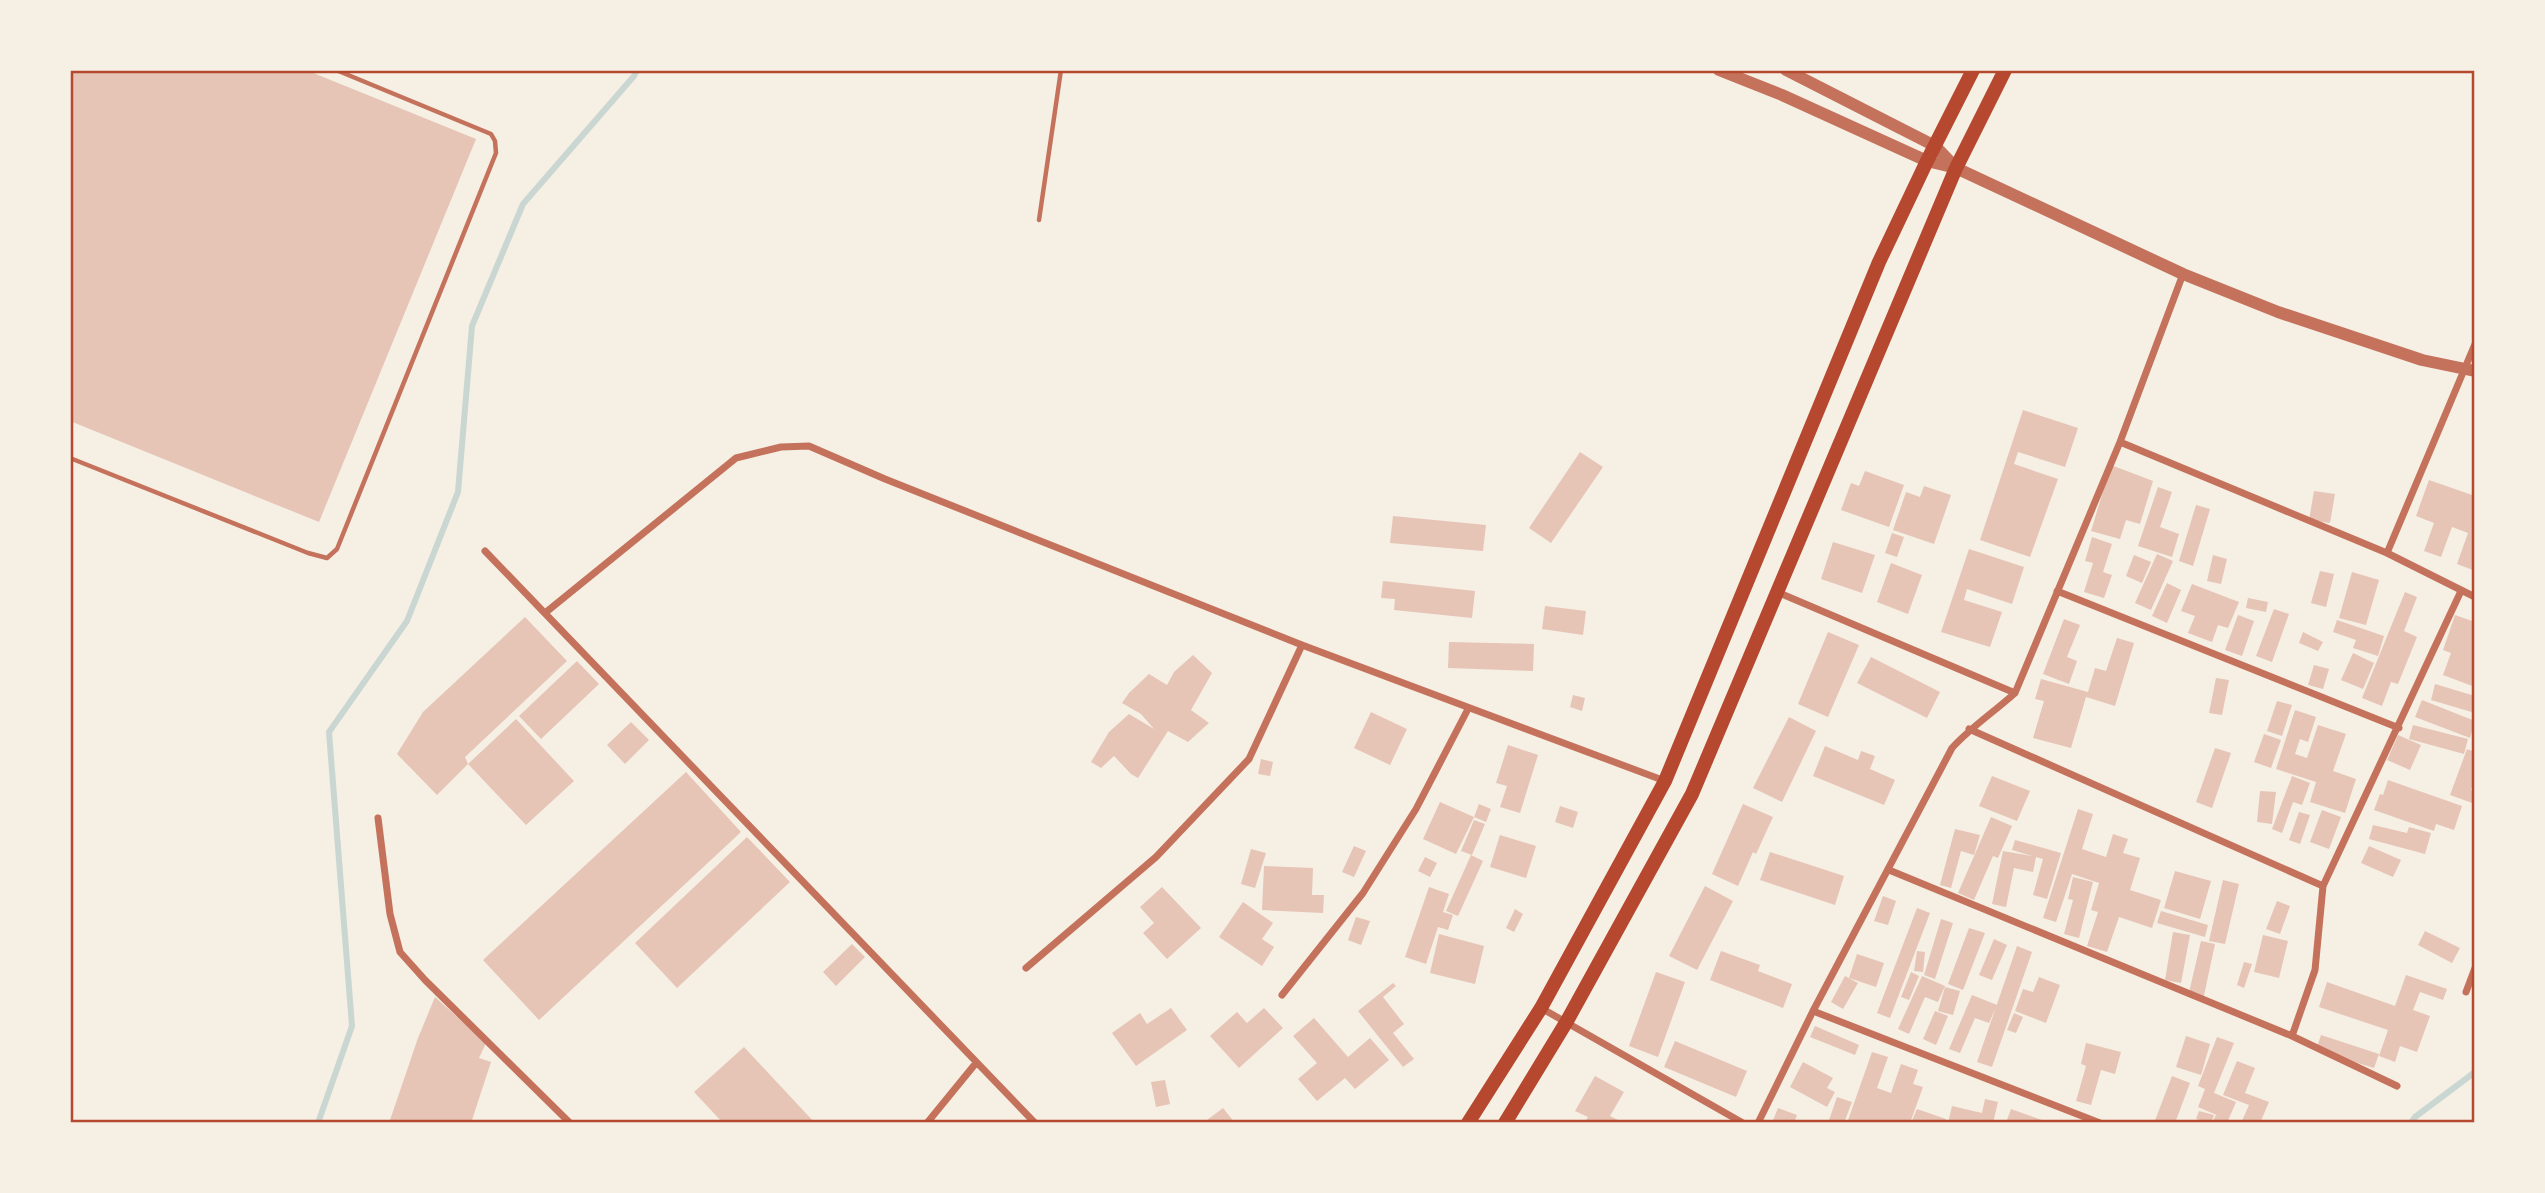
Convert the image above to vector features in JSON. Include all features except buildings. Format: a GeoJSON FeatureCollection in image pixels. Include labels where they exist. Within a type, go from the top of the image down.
{"type":"FeatureCollection","features":[{"type":"Feature","properties":{"kind":"main road"},"geometry":{"type":"LineString","coordinates":[[1468,1123],[1541,1008],[1665,781],[1879,262],[1973,70]]}},
{"type":"Feature","properties":{"kind":"main road"},"geometry":{"type":"LineString","coordinates":[[1505,1123],[1567,1021],[1692,794],[1956,168],[2005,70]]}},
{"type":"Feature","properties":{"kind":"street"},"geometry":{"type":"LineString","coordinates":[[1719,70],[1927,160],[1956,168],[2183,274],[2278,312],[2422,360],[2469,370]]}},
{"type":"Feature","properties":{"kind":"street"},"geometry":{"type":"LineString","coordinates":[[1786,70],[1935,146],[1956,168]]}},
{"type":"Feature","properties":{"kind":"street"},"geometry":{"type":"LineString","coordinates":[[1758,1123],[1813,1011],[1952,748],[1969,729],[1998,709],[2015,693],[2120,442],[2183,274]]}},
{"type":"Feature","properties":{"kind":"street"},"geometry":{"type":"LineString","coordinates":[[2387,553],[2469,370],[2475,344]]}},
{"type":"Feature","properties":{"kind":"street"},"geometry":{"type":"LineString","coordinates":[[2120,442],[2387,553],[2475,597]]}},
{"type":"Feature","properties":{"kind":"street"},"geometry":{"type":"LineString","coordinates":[[545,613],[736,458],[782,447],[809,446],[885,479],[1302,645],[1665,781]]}},
{"type":"Feature","properties":{"kind":"street"},"geometry":{"type":"LineString","coordinates":[[485,551],[1035,1123]]}},
{"type":"Feature","properties":{"kind":"street"},"geometry":{"type":"LineString","coordinates":[[2057,591],[2399,728]]}},
{"type":"Feature","properties":{"kind":"street"},"geometry":{"type":"LineString","coordinates":[[2292,1036],[2315,970],[2323,886],[2461,591]]}},
{"type":"Feature","properties":{"kind":"street"},"geometry":{"type":"LineString","coordinates":[[1777,592],[2015,693]]}},
{"type":"Feature","properties":{"kind":"street"},"geometry":{"type":"LineString","coordinates":[[1026,968],[1156,858],[1249,759],[1302,645]]}},
{"type":"Feature","properties":{"kind":"street"},"geometry":{"type":"LineString","coordinates":[[1282,995],[1363,893],[1416,809],[1468,709]]}},
{"type":"Feature","properties":{"kind":"street"},"geometry":{"type":"LineString","coordinates":[[1969,729],[2323,886]]}},
{"type":"Feature","properties":{"kind":"street"},"geometry":{"type":"LineString","coordinates":[[378,818],[390,914],[400,952],[570,1123]]}},
{"type":"Feature","properties":{"kind":"street"},"geometry":{"type":"LineString","coordinates":[[1889,870],[2292,1036],[2397,1086]]}},
{"type":"Feature","properties":{"kind":"street"},"geometry":{"type":"LineString","coordinates":[[2466,992],[2475,968]]}},
{"type":"Feature","properties":{"kind":"street"},"geometry":{"type":"LineString","coordinates":[[1541,1008],[1742,1123]]}},
{"type":"Feature","properties":{"kind":"street"},"geometry":{"type":"LineString","coordinates":[[1813,1011],[2100,1123]]}},
{"type":"Feature","properties":{"kind":"street"},"geometry":{"type":"LineString","coordinates":[[927,1123],[976,1063]]}},
{"type":"Feature","properties":{"kind":"lane"},"geometry":{"type":"LineString","coordinates":[[70,458],[308,554],[327,558],[337,550],[496,153],[491,134],[336,70]]}},
{"type":"Feature","properties":{"kind":"lane"},"geometry":{"type":"LineString","coordinates":[[1039,220],[1061,70]]}},
{"type":"Feature","properties":{"kind":"waterway"},"geometry":{"type":"LineString","coordinates":[[318,1123],[352,1026],[329,732],[407,621],[458,492],[472,326],[523,204],[637,70]]}},
{"type":"Feature","properties":{"kind":"waterway"},"geometry":{"type":"LineString","coordinates":[[2411,1123],[2415,1117],[2475,1072]]}}]}
